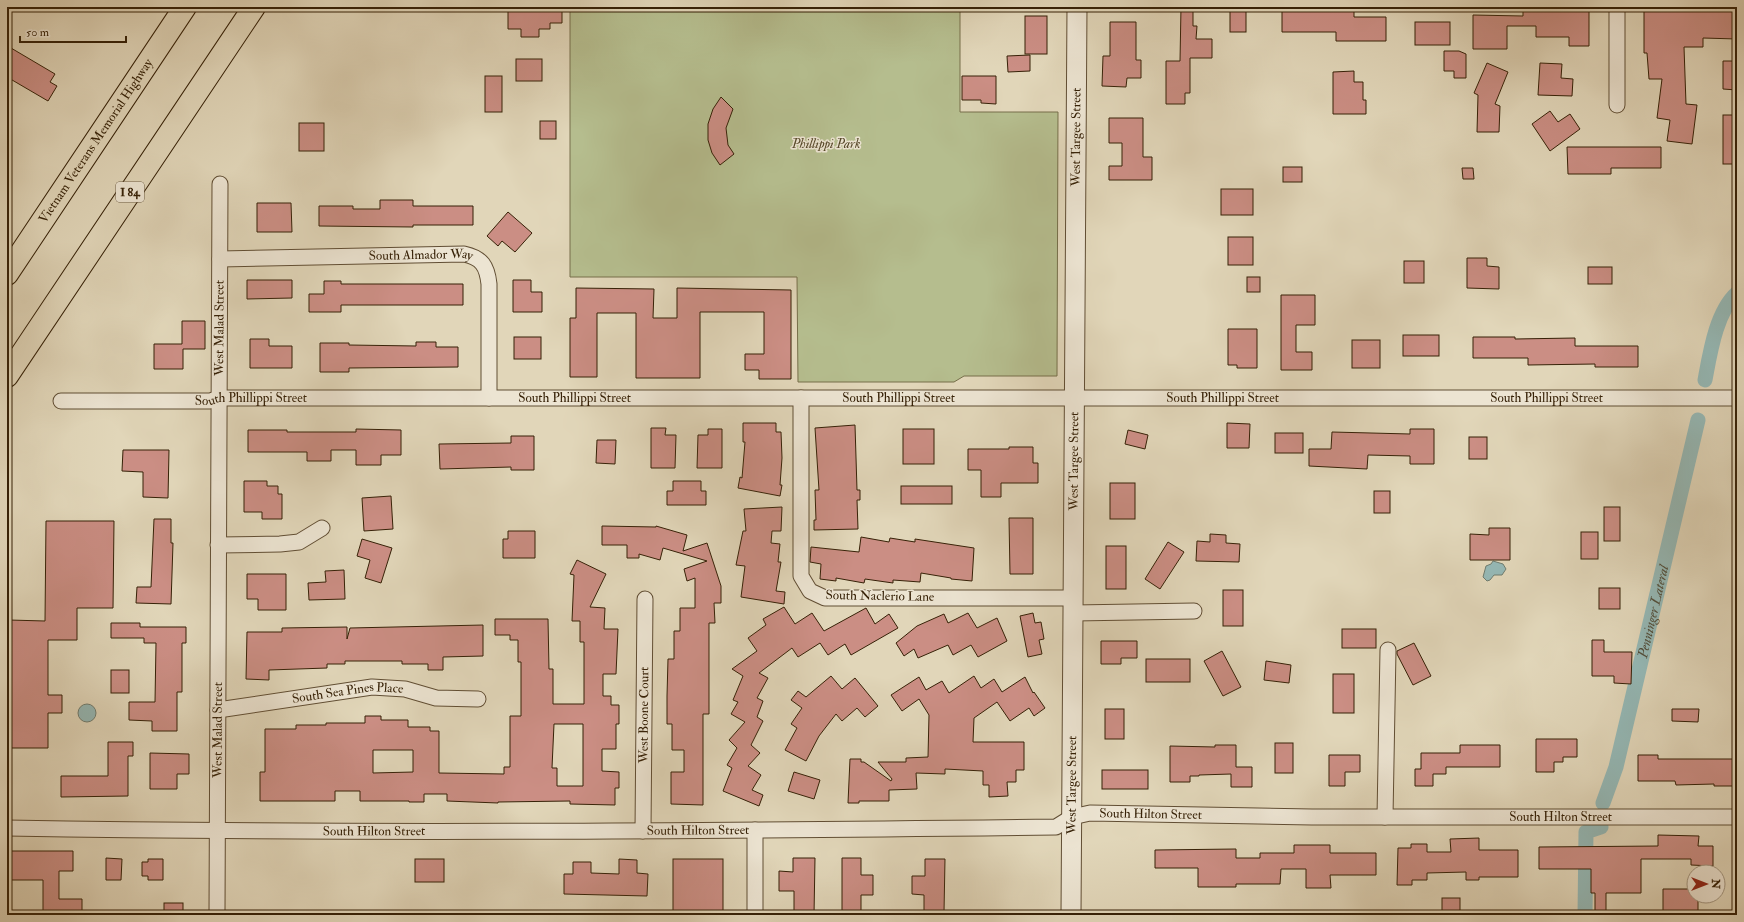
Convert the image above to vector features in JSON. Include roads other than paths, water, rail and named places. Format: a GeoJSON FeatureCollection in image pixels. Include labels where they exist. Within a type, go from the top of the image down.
{"type":"FeatureCollection","features":[{"type":"Feature","properties":{"kind":"highway","name":"Vietnam Veterans Memorial Highway"},"geometry":{"type":"LineString","coordinates":[[7,274],[84,156],[185,7]]}},
{"type":"Feature","properties":{"kind":"highway","name":"I 84"},"geometry":{"type":"LineString","coordinates":[[7,376],[254,7]]}},
{"type":"Feature","properties":{"kind":"highway"},"geometry":{"type":"LineString","coordinates":[[7,256],[84,156]]}},
{"type":"Feature","properties":{"kind":"street","name":"West Targee Street"},"geometry":{"type":"LineString","coordinates":[[1072,915],[1077,7]]}},
{"type":"Feature","properties":{"kind":"street"},"geometry":{"type":"LineString","coordinates":[[1617,7],[1617,106]]}},
{"type":"Feature","properties":{"kind":"street","name":"West Malad Street"},"geometry":{"type":"LineString","coordinates":[[217,915],[220,184]]}},
{"type":"Feature","properties":{"kind":"street","name":"South Almador Way"},"geometry":{"type":"LineString","coordinates":[[220,259],[464,254],[474,256],[482,262],[488,279],[489,398]]}},
{"type":"Feature","properties":{"kind":"street","name":"South Phillippi Street"},"geometry":{"type":"LineString","coordinates":[[61,401],[210,401],[219,398],[1737,398]]}},
{"type":"Feature","properties":{"kind":"street","name":"South Naclerio Lane"},"geometry":{"type":"LineString","coordinates":[[801,398],[801,576],[810,591],[825,598],[1074,605],[1194,611]]}},
{"type":"Feature","properties":{"kind":"street"},"geometry":{"type":"LineString","coordinates":[[218,545],[280,544],[299,542],[322,528]]}},
{"type":"Feature","properties":{"kind":"street","name":"West Boone Court"},"geometry":{"type":"LineString","coordinates":[[643,831],[645,599]]}},
{"type":"Feature","properties":{"kind":"street"},"geometry":{"type":"LineString","coordinates":[[1385,817],[1388,650]]}},
{"type":"Feature","properties":{"kind":"street","name":"South Sea Pines Place"},"geometry":{"type":"LineString","coordinates":[[218,710],[372,687],[404,689],[436,698],[478,699]]}},
{"type":"Feature","properties":{"kind":"street","name":"South Hilton Street"},"geometry":{"type":"LineString","coordinates":[[7,828],[217,832],[643,831],[1056,827],[1072,817],[1090,813],[1385,817],[1737,817]]}},
{"type":"Feature","properties":{"kind":"street"},"geometry":{"type":"LineString","coordinates":[[755,830],[755,915]]}},
{"type":"Feature","properties":{"kind":"water"},"geometry":{"type":"Polygon","coordinates":[[[1493,561],[1503,564],[1506,569],[1502,575],[1494,575],[1487,581],[1483,577],[1486,566],[1491,564],[1493,561]]]}},
{"type":"Feature","properties":{"kind":"water"},"geometry":{"type":"Polygon","coordinates":[[[87,704],[93,707],[96,713],[93,719],[87,722],[81,719],[78,713],[81,707],[87,704]]]}},
{"type":"Feature","properties":{"kind":"waterway","name":"Penninger Lateral"},"geometry":{"type":"LineString","coordinates":[[1705,380],[1719,322],[1730,301],[1737,293]]}},
{"type":"Feature","properties":{"kind":"waterway","name":"Penninger Lateral"},"geometry":{"type":"LineString","coordinates":[[1603,803],[1616,767],[1698,420]]}},
{"type":"Feature","properties":{"kind":"waterway","name":"Penninger Lateral"},"geometry":{"type":"LineString","coordinates":[[1585,915],[1586,832],[1601,827]]}},
{"type":"Feature","properties":{"kind":"park label","name":"Phillippi Park"},"geometry":{"type":"Point","coordinates":[826,144]}}]}
